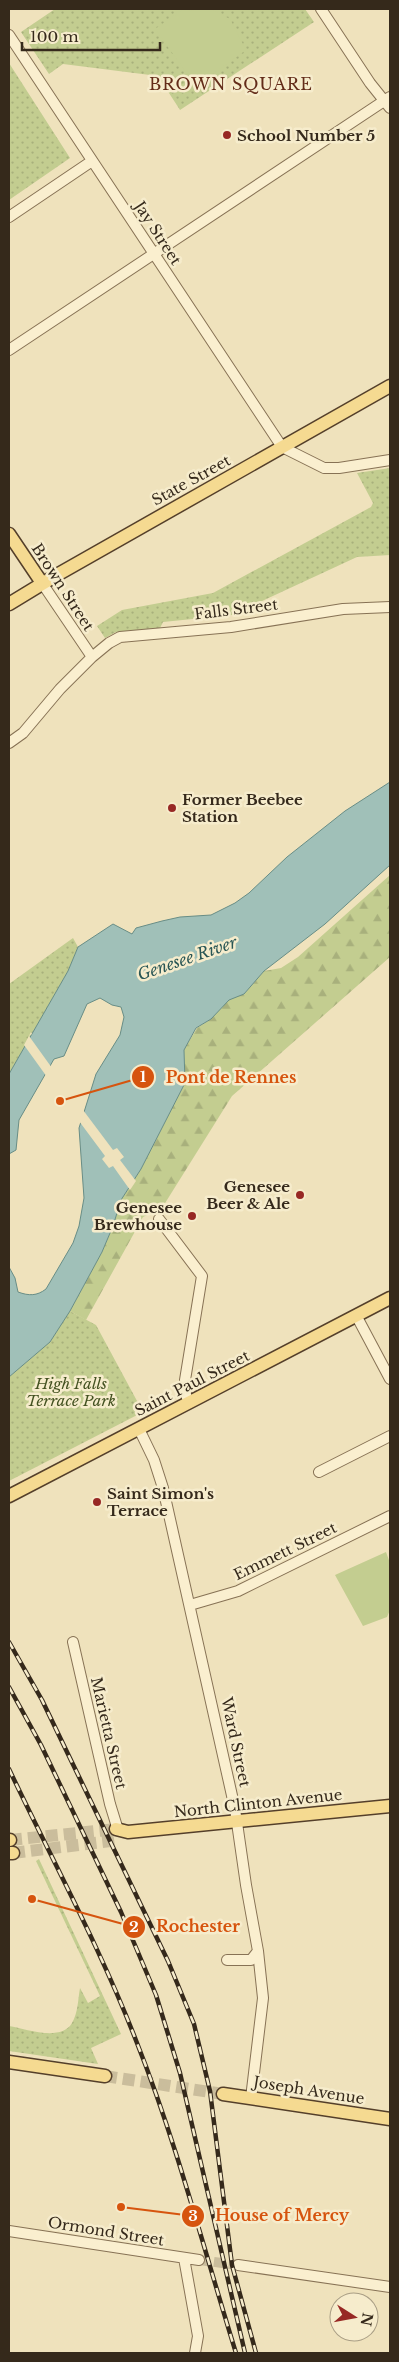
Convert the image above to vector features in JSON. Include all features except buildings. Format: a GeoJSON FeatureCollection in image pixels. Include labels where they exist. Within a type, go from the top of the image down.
{"type":"FeatureCollection","features":[{"type":"Feature","properties":{"kind":"main road","name":"State Street"},"geometry":{"type":"LineString","coordinates":[[9,604],[390,386]]}},
{"type":"Feature","properties":{"kind":"main road","name":"Brown Street"},"geometry":{"type":"LineString","coordinates":[[9,534],[42,584]]}},
{"type":"Feature","properties":{"kind":"main road","name":"Saint Paul Street"},"geometry":{"type":"LineString","coordinates":[[9,1496],[390,1298]]}},
{"type":"Feature","properties":{"kind":"main road","name":"North Clinton Avenue"},"geometry":{"type":"LineString","coordinates":[[120,1833],[390,1806]]}},
{"type":"Feature","properties":{"kind":"main road"},"geometry":{"type":"LineString","coordinates":[[9,2062],[105,2076]]}},
{"type":"Feature","properties":{"kind":"main road","name":"Joseph Avenue"},"geometry":{"type":"LineString","coordinates":[[223,2094],[390,2119]]}},
{"type":"Feature","properties":{"kind":"street"},"geometry":{"type":"LineString","coordinates":[[9,350],[388,102],[370,83],[324,10]]}},
{"type":"Feature","properties":{"kind":"street","name":"Jay Street"},"geometry":{"type":"LineString","coordinates":[[9,35],[282,447]]}},
{"type":"Feature","properties":{"kind":"street"},"geometry":{"type":"LineString","coordinates":[[9,216],[92,160]]}},
{"type":"Feature","properties":{"kind":"street"},"geometry":{"type":"LineString","coordinates":[[282,447],[324,468],[339,468],[390,460]]}},
{"type":"Feature","properties":{"kind":"street","name":"Brown Street"},"geometry":{"type":"LineString","coordinates":[[42,584],[92,657]]}},
{"type":"Feature","properties":{"kind":"street","name":"Falls Street"},"geometry":{"type":"LineString","coordinates":[[9,743],[22,733],[60,689],[92,657],[109,643],[123,636],[231,627],[343,609],[390,607]]}},
{"type":"Feature","properties":{"kind":"street"},"geometry":{"type":"LineString","coordinates":[[159,1219],[202,1276],[185,1380],[189,1403]]}},
{"type":"Feature","properties":{"kind":"street"},"geometry":{"type":"LineString","coordinates":[[357,1316],[390,1379]]}},
{"type":"Feature","properties":{"kind":"street","name":"Ward Street"},"geometry":{"type":"LineString","coordinates":[[139,1429],[160,1478],[190,1605],[237,1822],[258,1952],[263,1998],[250,2098]]}},
{"type":"Feature","properties":{"kind":"street"},"geometry":{"type":"LineString","coordinates":[[319,1472],[390,1436]]}},
{"type":"Feature","properties":{"kind":"street","name":"Emmett Street"},"geometry":{"type":"LineString","coordinates":[[190,1605],[238,1591],[390,1516]]}},
{"type":"Feature","properties":{"kind":"street","name":"Marietta Street"},"geometry":{"type":"LineString","coordinates":[[73,1642],[110,1804],[120,1833]]}},
{"type":"Feature","properties":{"kind":"street"},"geometry":{"type":"LineString","coordinates":[[227,1960],[251,1960],[258,1952]]}},
{"type":"Feature","properties":{"kind":"street","name":"Ormond Street"},"geometry":{"type":"LineString","coordinates":[[9,2231],[199,2260]]}},
{"type":"Feature","properties":{"kind":"street"},"geometry":{"type":"LineString","coordinates":[[184,2258],[198,2336],[195,2353]]}},
{"type":"Feature","properties":{"kind":"street"},"geometry":{"type":"LineString","coordinates":[[238,2265],[390,2287]]}},
{"type":"Feature","properties":{"kind":"green space"},"geometry":{"type":"Polygon","coordinates":[[[55,9],[305,9],[314,22],[180,110],[158,76],[63,64],[49,74],[21,32],[55,9]]]}},
{"type":"Feature","properties":{"kind":"green space"},"geometry":{"type":"Polygon","coordinates":[[[210,9],[230,19],[246,50],[196,86],[155,29],[181,11],[210,9]]]}},
{"type":"Feature","properties":{"kind":"green space"},"geometry":{"type":"Polygon","coordinates":[[[9,63],[70,158],[9,200],[9,63]]]}},
{"type":"Feature","properties":{"kind":"green space"},"geometry":{"type":"Polygon","coordinates":[[[390,468],[390,555],[357,557],[232,615],[163,622],[160,628],[116,632],[105,638],[97,626],[122,610],[213,593],[371,507],[373,503],[357,473],[390,468]]]}},
{"type":"Feature","properties":{"kind":"green space"},"geometry":{"type":"Polygon","coordinates":[[[390,875],[390,957],[232,1096],[162,1208],[143,1217],[86,1320],[70,1311],[102,1252],[121,1200],[141,1169],[185,1083],[184,1050],[197,1028],[211,1019],[229,999],[244,994],[264,971],[281,968],[298,957],[390,875]]]}},
{"type":"Feature","properties":{"kind":"green space"},"geometry":{"type":"Polygon","coordinates":[[[73,938],[78,947],[68,971],[9,1074],[9,984],[73,938]]]}},
{"type":"Feature","properties":{"kind":"green space","name":"High Falls Terrace Park"},"geometry":{"type":"Polygon","coordinates":[[[70,1311],[96,1325],[143,1412],[9,1481],[9,1377],[50,1342],[70,1311]]]}},
{"type":"Feature","properties":{"kind":"green space"},"geometry":{"type":"Polygon","coordinates":[[[386,1552],[390,1563],[390,1610],[387,1617],[363,1626],[335,1575],[386,1552]]]}},
{"type":"Feature","properties":{"kind":"green space"},"geometry":{"type":"Polygon","coordinates":[[[39,1859],[121,2034],[91,2048],[98,2064],[9,2051],[9,2026],[43,2033],[60,2032],[67,2029],[74,2019],[80,1988],[88,2003],[100,1996],[36,1861],[39,1859]]]}},
{"type":"Feature","properties":{"kind":"water","name":"Genesee River"},"geometry":{"type":"Polygon","coordinates":[[[390,782],[390,865],[325,924],[264,971],[244,994],[229,1000],[211,1019],[196,1028],[184,1050],[185,1083],[141,1169],[121,1200],[102,1252],[70,1311],[50,1342],[9,1377],[9,1267],[15,1278],[18,1292],[29,1295],[39,1293],[46,1289],[73,1243],[79,1226],[84,1198],[79,1128],[96,1074],[120,1035],[124,1017],[121,1007],[112,1005],[100,998],[87,1004],[64,1056],[54,1059],[19,1120],[16,1150],[9,1154],[9,1074],[68,971],[78,947],[113,924],[132,934],[136,928],[180,917],[211,915],[235,903],[249,893],[287,857],[345,811],[390,782]]]}},
{"type":"Feature","properties":{"kind":"pier"},"geometry":{"type":"Polygon","coordinates":[[[31,1032],[32,1034],[29,1036],[52,1068],[47,1077],[24,1045],[31,1032]]]}},
{"type":"Feature","properties":{"kind":"pier"},"geometry":{"type":"Polygon","coordinates":[[[83,1110],[113,1150],[117,1148],[124,1157],[120,1160],[136,1181],[130,1190],[113,1166],[109,1168],[102,1159],[105,1156],[79,1121],[83,1110]]]}},
{"type":"Feature","properties":{"kind":"tunnel"},"geometry":{"type":"LineString","coordinates":[[10,1840],[116,1829]]}},
{"type":"Feature","properties":{"kind":"tunnel"},"geometry":{"type":"LineString","coordinates":[[13,1853],[119,1840]]}},
{"type":"Feature","properties":{"kind":"tunnel"},"geometry":{"type":"LineString","coordinates":[[105,2076],[223,2094]]}},
{"type":"Feature","properties":{"kind":"tunnel"},"geometry":{"type":"LineString","coordinates":[[199,2260],[238,2265]]}},
{"type":"Feature","properties":{"kind":"railway"},"geometry":{"type":"LineString","coordinates":[[9,1642],[42,1700],[168,1961],[194,2024],[210,2091],[232,2265],[256,2353]]}},
{"type":"Feature","properties":{"kind":"railway"},"geometry":{"type":"LineString","coordinates":[[9,1687],[41,1745],[121,1912],[156,1995],[180,2073],[245,2353]]}},
{"type":"Feature","properties":{"kind":"railway"},"geometry":{"type":"LineString","coordinates":[[9,1769],[108,1973],[137,2043],[165,2120],[236,2353]]}},
{"type":"Feature","properties":{"kind":"place","name":"School Number 5"},"geometry":{"type":"Point","coordinates":[227,135]}},
{"type":"Feature","properties":{"kind":"place","name":"Former Beebee Station"},"geometry":{"type":"Point","coordinates":[172,808]}},
{"type":"Feature","properties":{"kind":"place","name":"Pont de Rennes"},"geometry":{"type":"Point","coordinates":[60,1101]}},
{"type":"Feature","properties":{"kind":"place","name":"Genesee Beer & Ale"},"geometry":{"type":"Point","coordinates":[300,1195]}},
{"type":"Feature","properties":{"kind":"place","name":"Genesee Brewhouse"},"geometry":{"type":"Point","coordinates":[192,1216]}},
{"type":"Feature","properties":{"kind":"place","name":"Saint Simon's Terrace"},"geometry":{"type":"Point","coordinates":[97,1502]}},
{"type":"Feature","properties":{"kind":"place","name":"Rochester"},"geometry":{"type":"Point","coordinates":[32,1899]}},
{"type":"Feature","properties":{"kind":"place","name":"House of Mercy"},"geometry":{"type":"Point","coordinates":[121,2207]}},
{"type":"Feature","properties":{"kind":"district","name":"BROWN SQUARE"},"geometry":{"type":"Point","coordinates":[231,84]}}]}
